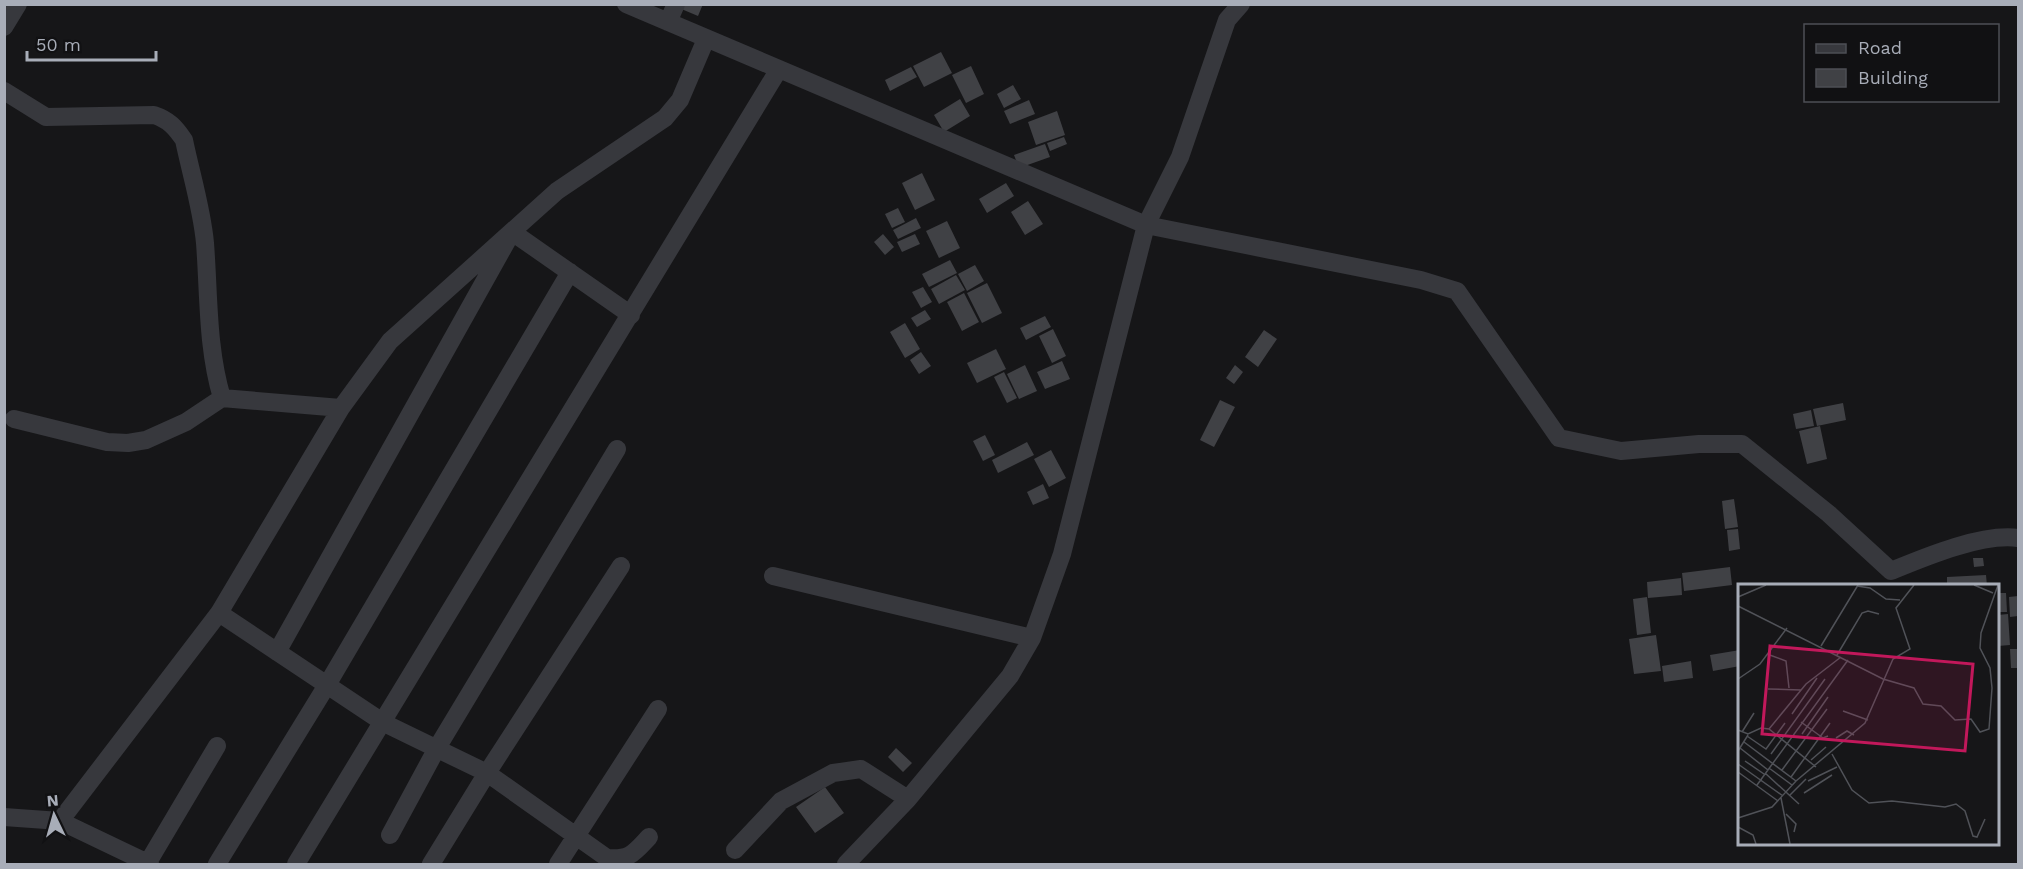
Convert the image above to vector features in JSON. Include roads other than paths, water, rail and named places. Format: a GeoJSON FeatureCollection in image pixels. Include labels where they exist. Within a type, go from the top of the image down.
{"type":"FeatureCollection","features":[{"type":"Feature","properties":{"kind":"street"},"geometry":{"type":"LineString","coordinates":[[4,27],[18,4]]}},
{"type":"Feature","properties":{"kind":"street"},"geometry":{"type":"LineString","coordinates":[[626,4],[1146,225],[1421,280],[1457,291],[1559,438],[1621,451],[1699,444],[1742,444],[1829,514],[1891,570],[1947,549],[2007,536],[2019,538]]}},
{"type":"Feature","properties":{"kind":"street"},"geometry":{"type":"LineString","coordinates":[[668,22],[676,4]]}},
{"type":"Feature","properties":{"kind":"street"},"geometry":{"type":"LineString","coordinates":[[846,864],[908,799],[1010,676],[1032,638],[1062,554],[1146,225],[1180,157],[1227,20],[1241,4]]}},
{"type":"Feature","properties":{"kind":"street"},"geometry":{"type":"LineString","coordinates":[[60,821],[219,613],[341,408],[390,341],[558,191],[665,118],[680,100],[706,39]]}},
{"type":"Feature","properties":{"kind":"street"},"geometry":{"type":"LineString","coordinates":[[296,864],[384,723],[779,69]]}},
{"type":"Feature","properties":{"kind":"street"},"geometry":{"type":"LineString","coordinates":[[4,92],[46,117],[154,116],[175,126],[184,140],[204,241],[211,346],[216,379],[222,398]]}},
{"type":"Feature","properties":{"kind":"street"},"geometry":{"type":"LineString","coordinates":[[512,232],[631,315]]}},
{"type":"Feature","properties":{"kind":"street"},"geometry":{"type":"LineString","coordinates":[[277,652],[512,232]]}},
{"type":"Feature","properties":{"kind":"street"},"geometry":{"type":"LineString","coordinates":[[217,864],[327,685],[570,272]]}},
{"type":"Feature","properties":{"kind":"street"},"geometry":{"type":"LineString","coordinates":[[14,419],[107,442],[128,443],[146,440],[176,426],[222,398],[341,408]]}},
{"type":"Feature","properties":{"kind":"street"},"geometry":{"type":"LineString","coordinates":[[390,836],[437,748],[617,449]]}},
{"type":"Feature","properties":{"kind":"street"},"geometry":{"type":"LineString","coordinates":[[431,864],[621,566]]}},
{"type":"Feature","properties":{"kind":"street"},"geometry":{"type":"LineString","coordinates":[[773,576],[1032,638]]}},
{"type":"Feature","properties":{"kind":"street"},"geometry":{"type":"LineString","coordinates":[[219,613],[384,723],[487,773],[607,858],[618,859],[632,855],[648,837]]}},
{"type":"Feature","properties":{"kind":"street"},"geometry":{"type":"LineString","coordinates":[[558,864],[658,709]]}},
{"type":"Feature","properties":{"kind":"street"},"geometry":{"type":"LineString","coordinates":[[4,817],[60,821],[148,864],[217,746]]}},
{"type":"Feature","properties":{"kind":"street"},"geometry":{"type":"LineString","coordinates":[[735,850],[781,801],[833,772],[861,769],[908,799]]}}]}
